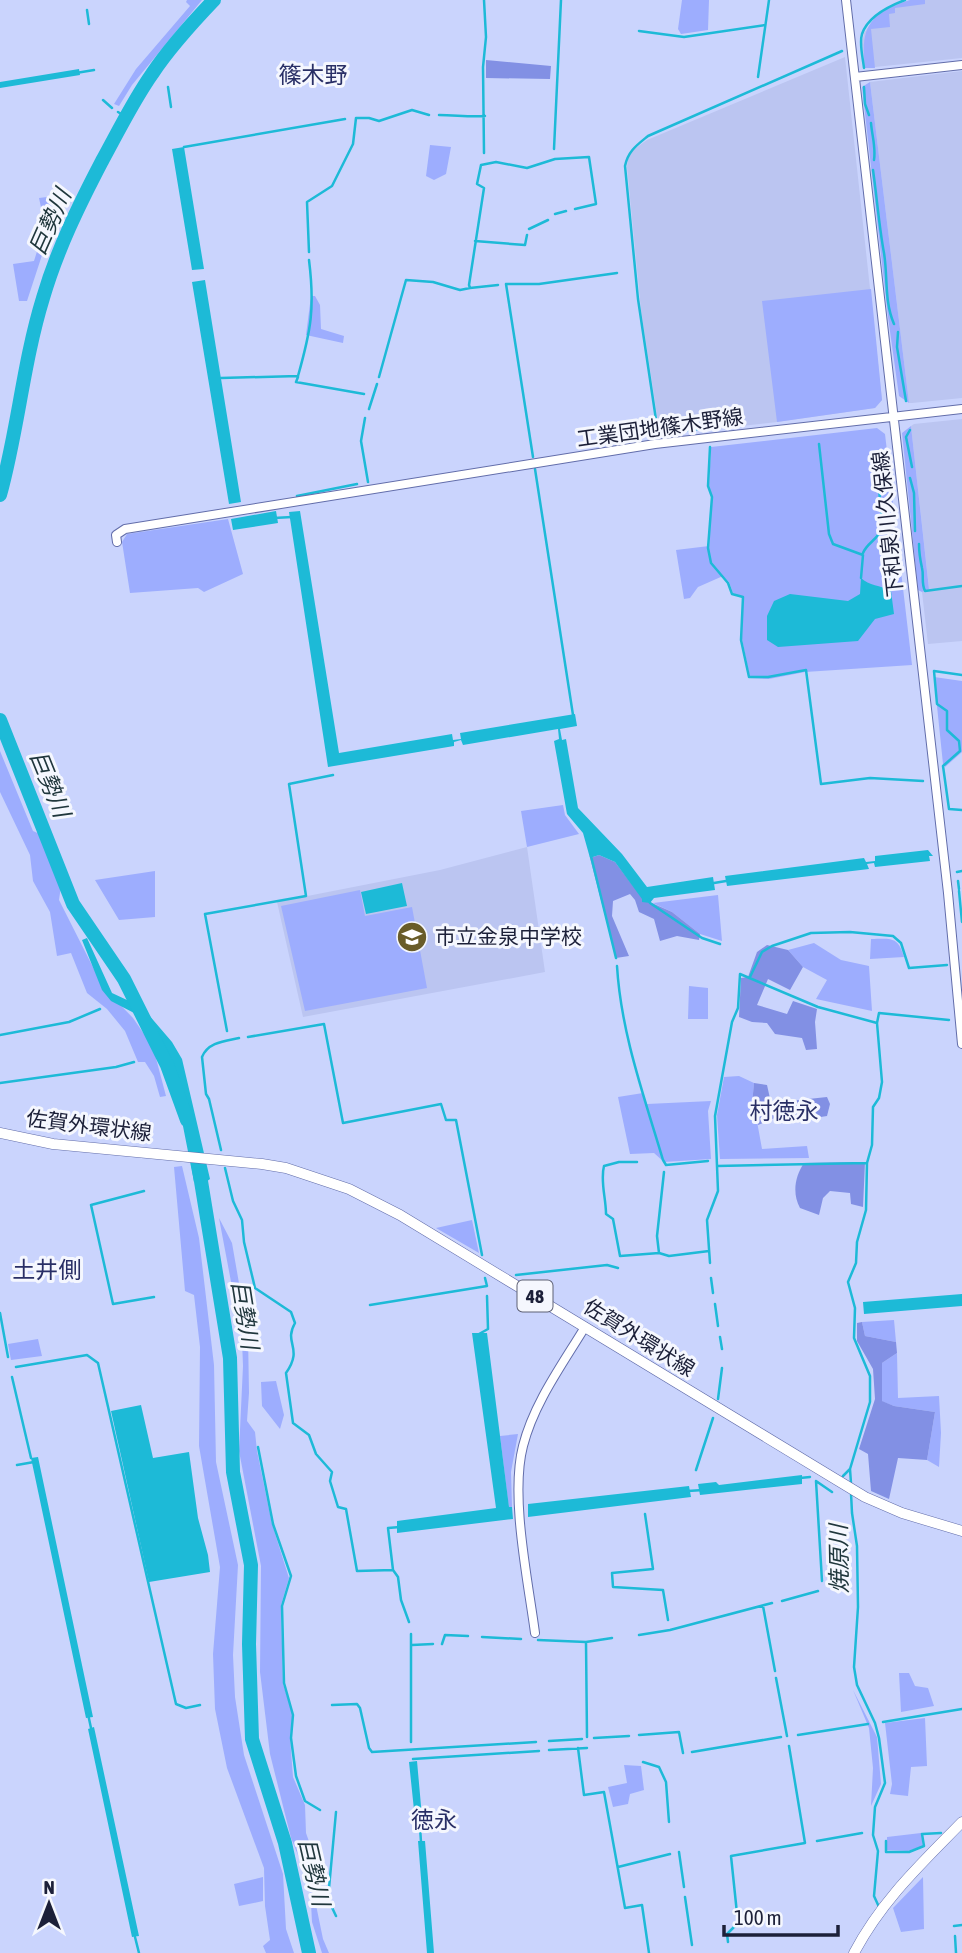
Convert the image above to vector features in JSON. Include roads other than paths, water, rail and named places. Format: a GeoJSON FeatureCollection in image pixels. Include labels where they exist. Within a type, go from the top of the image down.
{"type":"FeatureCollection","features":[{"type":"Feature","properties":{"kind":"main road","name":"佐賀外環状線"},"geometry":{"type":"LineString","coordinates":[[0,1133],[54,1144],[215,1158],[286,1168],[349,1189],[400,1214],[864,1497],[902,1513],[962,1531]]}},
{"type":"Feature","properties":{"kind":"main road"},"geometry":{"type":"LineString","coordinates":[[855,1953],[893,1892],[962,1822]]}},
{"type":"Feature","properties":{"kind":"street","name":"下和泉川久保線"},"geometry":{"type":"LineString","coordinates":[[846,0],[948,893],[962,1044]]}},
{"type":"Feature","properties":{"kind":"street"},"geometry":{"type":"LineString","coordinates":[[855,77],[962,65]]}},
{"type":"Feature","properties":{"kind":"street","name":"工業団地篠木野線"},"geometry":{"type":"LineString","coordinates":[[117,541],[116,535],[125,529],[655,444],[962,409]]}},
{"type":"Feature","properties":{"kind":"street"},"geometry":{"type":"LineString","coordinates":[[535,1633],[519,1504],[522,1448],[538,1405],[585,1327]]}},
{"type":"Feature","properties":{"kind":"waterway","name":"巨勢川"},"geometry":{"type":"LineString","coordinates":[[0,495],[36,322],[69,228],[145,84],[189,26],[214,0]]}},
{"type":"Feature","properties":{"kind":"waterway"},"geometry":{"type":"LineString","coordinates":[[484,0],[484,153]]}},
{"type":"Feature","properties":{"kind":"waterway"},"geometry":{"type":"LineString","coordinates":[[554,149],[561,0]]}},
{"type":"Feature","properties":{"kind":"waterway"},"geometry":{"type":"LineString","coordinates":[[758,77],[769,0]]}},
{"type":"Feature","properties":{"kind":"waterway"},"geometry":{"type":"LineString","coordinates":[[864,68],[861,42],[865,28],[880,12],[905,0]]}},
{"type":"Feature","properties":{"kind":"waterway"},"geometry":{"type":"LineString","coordinates":[[87,10],[89,24]]}},
{"type":"Feature","properties":{"kind":"waterway"},"geometry":{"type":"LineString","coordinates":[[639,31],[684,37],[765,25]]}},
{"type":"Feature","properties":{"kind":"waterway"},"geometry":{"type":"LineString","coordinates":[[708,428],[658,433],[638,299],[626,161],[633,149],[648,136],[842,51]]}},
{"type":"Feature","properties":{"kind":"waterway"},"geometry":{"type":"LineString","coordinates":[[76,73],[94,70]]}},
{"type":"Feature","properties":{"kind":"waterway"},"geometry":{"type":"LineString","coordinates":[[168,87],[171,107]]}},
{"type":"Feature","properties":{"kind":"waterway"},"geometry":{"type":"LineString","coordinates":[[864,87],[869,115]]}},
{"type":"Feature","properties":{"kind":"waterway"},"geometry":{"type":"LineString","coordinates":[[103,100],[112,108]]}},
{"type":"Feature","properties":{"kind":"waterway"},"geometry":{"type":"LineString","coordinates":[[309,252],[307,202],[332,186],[353,144],[356,118],[379,121],[412,110],[429,115]]}},
{"type":"Feature","properties":{"kind":"waterway"},"geometry":{"type":"LineString","coordinates":[[118,112],[126,117]]}},
{"type":"Feature","properties":{"kind":"waterway"},"geometry":{"type":"LineString","coordinates":[[439,115],[485,116]]}},
{"type":"Feature","properties":{"kind":"waterway"},"geometry":{"type":"LineString","coordinates":[[184,147],[345,119]]}},
{"type":"Feature","properties":{"kind":"waterway"},"geometry":{"type":"LineString","coordinates":[[871,123],[874,160]]}},
{"type":"Feature","properties":{"kind":"waterway"},"geometry":{"type":"LineString","coordinates":[[498,285],[470,288],[469,285],[484,188],[477,184],[481,165],[496,162],[527,168],[555,159],[589,157],[596,204],[575,209]]}},
{"type":"Feature","properties":{"kind":"waterway"},"geometry":{"type":"LineString","coordinates":[[873,170],[887,298],[894,324]]}},
{"type":"Feature","properties":{"kind":"waterway"},"geometry":{"type":"LineString","coordinates":[[555,214],[566,211]]}},
{"type":"Feature","properties":{"kind":"waterway"},"geometry":{"type":"LineString","coordinates":[[529,229],[548,220]]}},
{"type":"Feature","properties":{"kind":"waterway"},"geometry":{"type":"LineString","coordinates":[[475,241],[525,245],[527,235]]}},
{"type":"Feature","properties":{"kind":"waterway"},"geometry":{"type":"LineString","coordinates":[[221,378],[298,376],[311,319],[309,260]]}},
{"type":"Feature","properties":{"kind":"waterway"},"geometry":{"type":"LineString","coordinates":[[533,457],[506,284],[539,284],[617,273]]}},
{"type":"Feature","properties":{"kind":"waterway"},"geometry":{"type":"LineString","coordinates":[[379,377],[406,280],[433,282],[460,290],[470,288]]}},
{"type":"Feature","properties":{"kind":"waterway"},"geometry":{"type":"LineString","coordinates":[[898,332],[897,347],[906,401]]}},
{"type":"Feature","properties":{"kind":"waterway"},"geometry":{"type":"LineString","coordinates":[[298,377],[296,382],[364,394]]}},
{"type":"Feature","properties":{"kind":"waterway"},"geometry":{"type":"LineString","coordinates":[[369,409],[377,384]]}},
{"type":"Feature","properties":{"kind":"waterway"},"geometry":{"type":"LineString","coordinates":[[365,418],[361,441],[368,482]]}},
{"type":"Feature","properties":{"kind":"waterway"},"geometry":{"type":"LineString","coordinates":[[910,430],[906,437],[912,467]]}},
{"type":"Feature","properties":{"kind":"waterway"},"geometry":{"type":"LineString","coordinates":[[819,444],[829,534],[833,544],[863,555],[861,578]]}},
{"type":"Feature","properties":{"kind":"waterway"},"geometry":{"type":"LineString","coordinates":[[710,447],[708,486],[712,497],[708,548],[711,563],[728,583],[732,594],[743,597],[741,640],[749,677],[768,677],[806,670],[821,784],[870,778],[923,781]]}},
{"type":"Feature","properties":{"kind":"waterway"},"geometry":{"type":"LineString","coordinates":[[535,469],[573,715]]}},
{"type":"Feature","properties":{"kind":"waterway"},"geometry":{"type":"LineString","coordinates":[[910,478],[914,493],[915,531]]}},
{"type":"Feature","properties":{"kind":"waterway"},"geometry":{"type":"LineString","coordinates":[[863,553],[881,530],[879,483],[886,483]]}},
{"type":"Feature","properties":{"kind":"waterway"},"geometry":{"type":"LineString","coordinates":[[297,496],[357,484]]}},
{"type":"Feature","properties":{"kind":"waterway"},"geometry":{"type":"LineString","coordinates":[[274,518],[292,517]]}},
{"type":"Feature","properties":{"kind":"waterway"},"geometry":{"type":"LineString","coordinates":[[919,544],[925,591],[962,586]]}},
{"type":"Feature","properties":{"kind":"waterway"},"geometry":{"type":"LineString","coordinates":[[962,675],[934,671],[937,704],[947,711],[947,730],[959,741],[960,751],[943,766],[949,809],[962,810]]}},
{"type":"Feature","properties":{"kind":"waterway","name":"巨勢川"},"geometry":{"type":"LineString","coordinates":[[0,720],[73,904],[124,979],[167,1065],[187,1120]]}},
{"type":"Feature","properties":{"kind":"waterway"},"geometry":{"type":"LineString","coordinates":[[227,1031],[205,914],[306,896],[289,784],[333,775]]}},
{"type":"Feature","properties":{"kind":"waterway"},"geometry":{"type":"LineString","coordinates":[[591,856],[616,958]]}},
{"type":"Feature","properties":{"kind":"waterway"},"geometry":{"type":"LineString","coordinates":[[957,872],[962,871]]}},
{"type":"Feature","properties":{"kind":"waterway"},"geometry":{"type":"LineString","coordinates":[[714,883],[726,881]]}},
{"type":"Feature","properties":{"kind":"waterway"},"geometry":{"type":"LineString","coordinates":[[958,881],[959,889]]}},
{"type":"Feature","properties":{"kind":"waterway"},"geometry":{"type":"LineString","coordinates":[[959,891],[962,922]]}},
{"type":"Feature","properties":{"kind":"waterway"},"geometry":{"type":"LineString","coordinates":[[649,900],[702,938],[720,944]]}},
{"type":"Feature","properties":{"kind":"waterway"},"geometry":{"type":"LineString","coordinates":[[750,977],[762,952],[811,933],[850,932],[893,936],[901,943],[909,968],[947,965]]}},
{"type":"Feature","properties":{"kind":"waterway"},"geometry":{"type":"LineString","coordinates":[[617,966],[628,1040],[663,1160],[666,1165],[708,1161]]}},
{"type":"Feature","properties":{"kind":"waterway"},"geometry":{"type":"LineString","coordinates":[[710,1263],[707,1220],[718,1191],[715,1116],[732,1022],[738,1008],[740,974],[818,1007],[877,1023],[882,1082],[879,1098],[873,1107],[872,1145],[867,1163],[866,1210],[857,1242],[856,1263],[848,1282],[855,1308],[854,1338],[870,1376],[870,1402],[850,1469],[851,1483]]}},
{"type":"Feature","properties":{"kind":"waterway"},"geometry":{"type":"LineString","coordinates":[[0,1035],[69,1022],[100,1009]]}},
{"type":"Feature","properties":{"kind":"waterway"},"geometry":{"type":"LineString","coordinates":[[877,1023],[879,1013],[949,1020]]}},
{"type":"Feature","properties":{"kind":"waterway"},"geometry":{"type":"LineString","coordinates":[[248,1037],[324,1024],[343,1123],[441,1104],[446,1120],[456,1120],[482,1255]]}},
{"type":"Feature","properties":{"kind":"waterway"},"geometry":{"type":"LineString","coordinates":[[221,1150],[206,1094],[202,1057],[213,1045],[239,1038]]}},
{"type":"Feature","properties":{"kind":"waterway"},"geometry":{"type":"LineString","coordinates":[[0,1083],[116,1067],[134,1062]]}},
{"type":"Feature","properties":{"kind":"waterway"},"geometry":{"type":"LineString","coordinates":[[637,1162],[619,1162],[604,1166],[606,1214],[613,1219],[620,1256],[659,1253],[669,1256],[709,1251]]}},
{"type":"Feature","properties":{"kind":"waterway","name":"巨勢川"},"geometry":{"type":"LineString","coordinates":[[198,1163],[230,1358],[233,1472],[251,1565],[249,1644],[252,1739],[285,1843],[309,1953]]}},
{"type":"Feature","properties":{"kind":"waterway"},"geometry":{"type":"LineString","coordinates":[[717,1166],[867,1163]]}},
{"type":"Feature","properties":{"kind":"waterway"},"geometry":{"type":"LineString","coordinates":[[225,1168],[233,1201],[242,1220],[244,1242],[255,1288],[291,1312],[295,1323],[291,1336],[293,1357],[286,1373],[293,1423],[309,1435],[316,1454],[332,1472],[330,1481],[338,1507],[346,1509],[357,1571],[393,1570],[398,1577],[401,1600],[409,1622]]}},
{"type":"Feature","properties":{"kind":"waterway"},"geometry":{"type":"LineString","coordinates":[[659,1253],[657,1236],[664,1172]]}},
{"type":"Feature","properties":{"kind":"waterway"},"geometry":{"type":"LineString","coordinates":[[144,1191],[91,1205],[113,1304],[154,1297]]}},
{"type":"Feature","properties":{"kind":"waterway"},"geometry":{"type":"LineString","coordinates":[[516,1275],[607,1265],[618,1268]]}},
{"type":"Feature","properties":{"kind":"waterway"},"geometry":{"type":"LineString","coordinates":[[370,1305],[487,1286],[485,1278]]}},
{"type":"Feature","properties":{"kind":"waterway"},"geometry":{"type":"LineString","coordinates":[[711,1278],[713,1293]]}},
{"type":"Feature","properties":{"kind":"waterway"},"geometry":{"type":"LineString","coordinates":[[479,1334],[488,1329],[487,1296]]}},
{"type":"Feature","properties":{"kind":"waterway"},"geometry":{"type":"LineString","coordinates":[[715,1304],[718,1326]]}},
{"type":"Feature","properties":{"kind":"waterway"},"geometry":{"type":"LineString","coordinates":[[0,1313],[8,1357]]}},
{"type":"Feature","properties":{"kind":"waterway"},"geometry":{"type":"LineString","coordinates":[[720,1337],[722,1349]]}},
{"type":"Feature","properties":{"kind":"waterway"},"geometry":{"type":"LineString","coordinates":[[16,1367],[87,1355],[98,1363],[176,1704],[186,1708],[200,1705]]}},
{"type":"Feature","properties":{"kind":"waterway"},"geometry":{"type":"LineString","coordinates":[[718,1399],[722,1368]]}},
{"type":"Feature","properties":{"kind":"waterway"},"geometry":{"type":"LineString","coordinates":[[12,1377],[31,1458]]}},
{"type":"Feature","properties":{"kind":"waterway"},"geometry":{"type":"LineString","coordinates":[[696,1470],[713,1418]]}},
{"type":"Feature","properties":{"kind":"waterway"},"geometry":{"type":"LineString","coordinates":[[258,1447],[273,1524],[291,1576],[282,1606],[284,1683],[293,1715],[291,1738],[296,1776],[305,1801],[320,1810]]}},
{"type":"Feature","properties":{"kind":"waterway"},"geometry":{"type":"LineString","coordinates":[[17,1465],[34,1462]]}},
{"type":"Feature","properties":{"kind":"waterway","name":"焼原川"},"geometry":{"type":"LineString","coordinates":[[843,1476],[850,1469]]}},
{"type":"Feature","properties":{"kind":"waterway"},"geometry":{"type":"LineString","coordinates":[[800,1478],[810,1477]]}},
{"type":"Feature","properties":{"kind":"waterway"},"geometry":{"type":"LineString","coordinates":[[822,1581],[816,1481],[832,1492]]}},
{"type":"Feature","properties":{"kind":"waterway"},"geometry":{"type":"LineString","coordinates":[[688,1491],[703,1490]]}},
{"type":"Feature","properties":{"kind":"waterway","name":"焼原川"},"geometry":{"type":"LineString","coordinates":[[851,1493],[857,1546],[858,1607],[854,1667],[857,1685],[875,1723],[885,1783],[875,1807],[873,1835],[878,1851],[874,1896],[879,1907]]}},
{"type":"Feature","properties":{"kind":"waterway"},"geometry":{"type":"LineString","coordinates":[[645,1514],[653,1569],[612,1573],[613,1587],[663,1590],[668,1620]]}},
{"type":"Feature","properties":{"kind":"waterway"},"geometry":{"type":"LineString","coordinates":[[393,1570],[388,1528],[400,1527]]}},
{"type":"Feature","properties":{"kind":"waterway"},"geometry":{"type":"LineString","coordinates":[[782,1601],[818,1591]]}},
{"type":"Feature","properties":{"kind":"waterway"},"geometry":{"type":"LineString","coordinates":[[639,1635],[670,1630],[772,1603]]}},
{"type":"Feature","properties":{"kind":"waterway"},"geometry":{"type":"LineString","coordinates":[[763,1606],[775,1671]]}},
{"type":"Feature","properties":{"kind":"waterway"},"geometry":{"type":"LineString","coordinates":[[411,1634],[411,1742]]}},
{"type":"Feature","properties":{"kind":"waterway"},"geometry":{"type":"LineString","coordinates":[[442,1644],[445,1635],[468,1636]]}},
{"type":"Feature","properties":{"kind":"waterway"},"geometry":{"type":"LineString","coordinates":[[482,1637],[521,1639]]}},
{"type":"Feature","properties":{"kind":"waterway"},"geometry":{"type":"LineString","coordinates":[[538,1640],[586,1642],[612,1638]]}},
{"type":"Feature","properties":{"kind":"waterway"},"geometry":{"type":"LineString","coordinates":[[586,1642],[587,1737]]}},
{"type":"Feature","properties":{"kind":"waterway"},"geometry":{"type":"LineString","coordinates":[[412,1645],[433,1644]]}},
{"type":"Feature","properties":{"kind":"waterway"},"geometry":{"type":"LineString","coordinates":[[776,1678],[787,1736]]}},
{"type":"Feature","properties":{"kind":"waterway"},"geometry":{"type":"LineString","coordinates":[[332,1705],[357,1704],[372,1752],[536,1742]]}},
{"type":"Feature","properties":{"kind":"waterway"},"geometry":{"type":"LineString","coordinates":[[883,1722],[962,1709]]}},
{"type":"Feature","properties":{"kind":"waterway"},"geometry":{"type":"LineString","coordinates":[[88,1714],[91,1728]]}},
{"type":"Feature","properties":{"kind":"waterway"},"geometry":{"type":"LineString","coordinates":[[798,1735],[868,1724]]}},
{"type":"Feature","properties":{"kind":"waterway"},"geometry":{"type":"LineString","coordinates":[[639,1735],[679,1732],[683,1753]]}},
{"type":"Feature","properties":{"kind":"waterway"},"geometry":{"type":"LineString","coordinates":[[594,1738],[629,1736]]}},
{"type":"Feature","properties":{"kind":"waterway"},"geometry":{"type":"LineString","coordinates":[[692,1752],[781,1737]]}},
{"type":"Feature","properties":{"kind":"waterway"},"geometry":{"type":"LineString","coordinates":[[549,1741],[582,1739]]}},
{"type":"Feature","properties":{"kind":"waterway"},"geometry":{"type":"LineString","coordinates":[[728,1942],[727,1934],[738,1923],[731,1856],[805,1843],[789,1746]]}},
{"type":"Feature","properties":{"kind":"waterway"},"geometry":{"type":"LineString","coordinates":[[578,1748],[584,1795],[604,1792],[625,1908],[642,1905],[649,1953]]}},
{"type":"Feature","properties":{"kind":"waterway"},"geometry":{"type":"LineString","coordinates":[[549,1750],[587,1748]]}},
{"type":"Feature","properties":{"kind":"waterway"},"geometry":{"type":"LineString","coordinates":[[413,1759],[539,1751]]}},
{"type":"Feature","properties":{"kind":"waterway"},"geometry":{"type":"LineString","coordinates":[[643,1762],[659,1767],[666,1782],[669,1822]]}},
{"type":"Feature","properties":{"kind":"waterway"},"geometry":{"type":"LineString","coordinates":[[336,1812],[328,1899],[336,1916]]}},
{"type":"Feature","properties":{"kind":"waterway"},"geometry":{"type":"LineString","coordinates":[[420,1827],[421,1842]]}},
{"type":"Feature","properties":{"kind":"waterway"},"geometry":{"type":"LineString","coordinates":[[817,1841],[862,1833]]}},
{"type":"Feature","properties":{"kind":"waterway"},"geometry":{"type":"LineString","coordinates":[[886,1841],[886,1852],[909,1852],[924,1846],[922,1834],[941,1833]]}},
{"type":"Feature","properties":{"kind":"waterway"},"geometry":{"type":"LineString","coordinates":[[679,1852],[684,1887]]}},
{"type":"Feature","properties":{"kind":"waterway"},"geometry":{"type":"LineString","coordinates":[[618,1867],[670,1854]]}},
{"type":"Feature","properties":{"kind":"waterway"},"geometry":{"type":"LineString","coordinates":[[685,1897],[692,1945]]}},
{"type":"Feature","properties":{"kind":"waterway"},"geometry":{"type":"LineString","coordinates":[[954,1926],[962,1925]]}},
{"type":"Feature","properties":{"kind":"waterway"},"geometry":{"type":"LineString","coordinates":[[955,1936],[956,1953]]}},
{"type":"Feature","properties":{"kind":"waterway"},"geometry":{"type":"LineString","coordinates":[[135,1937],[139,1953]]}},
{"type":"Feature","properties":{"kind":"place","name":"市立金泉中学校"},"geometry":{"type":"Point","coordinates":[412,937]}},
{"type":"Feature","properties":{"kind":"district","name":"篠木野"},"geometry":{"type":"Point","coordinates":[313,75]}},
{"type":"Feature","properties":{"kind":"district","name":"村徳永"},"geometry":{"type":"Point","coordinates":[784,1111]}},
{"type":"Feature","properties":{"kind":"district","name":"土井側"},"geometry":{"type":"Point","coordinates":[47,1270]}},
{"type":"Feature","properties":{"kind":"district","name":"徳永"},"geometry":{"type":"Point","coordinates":[434,1820]}}]}
